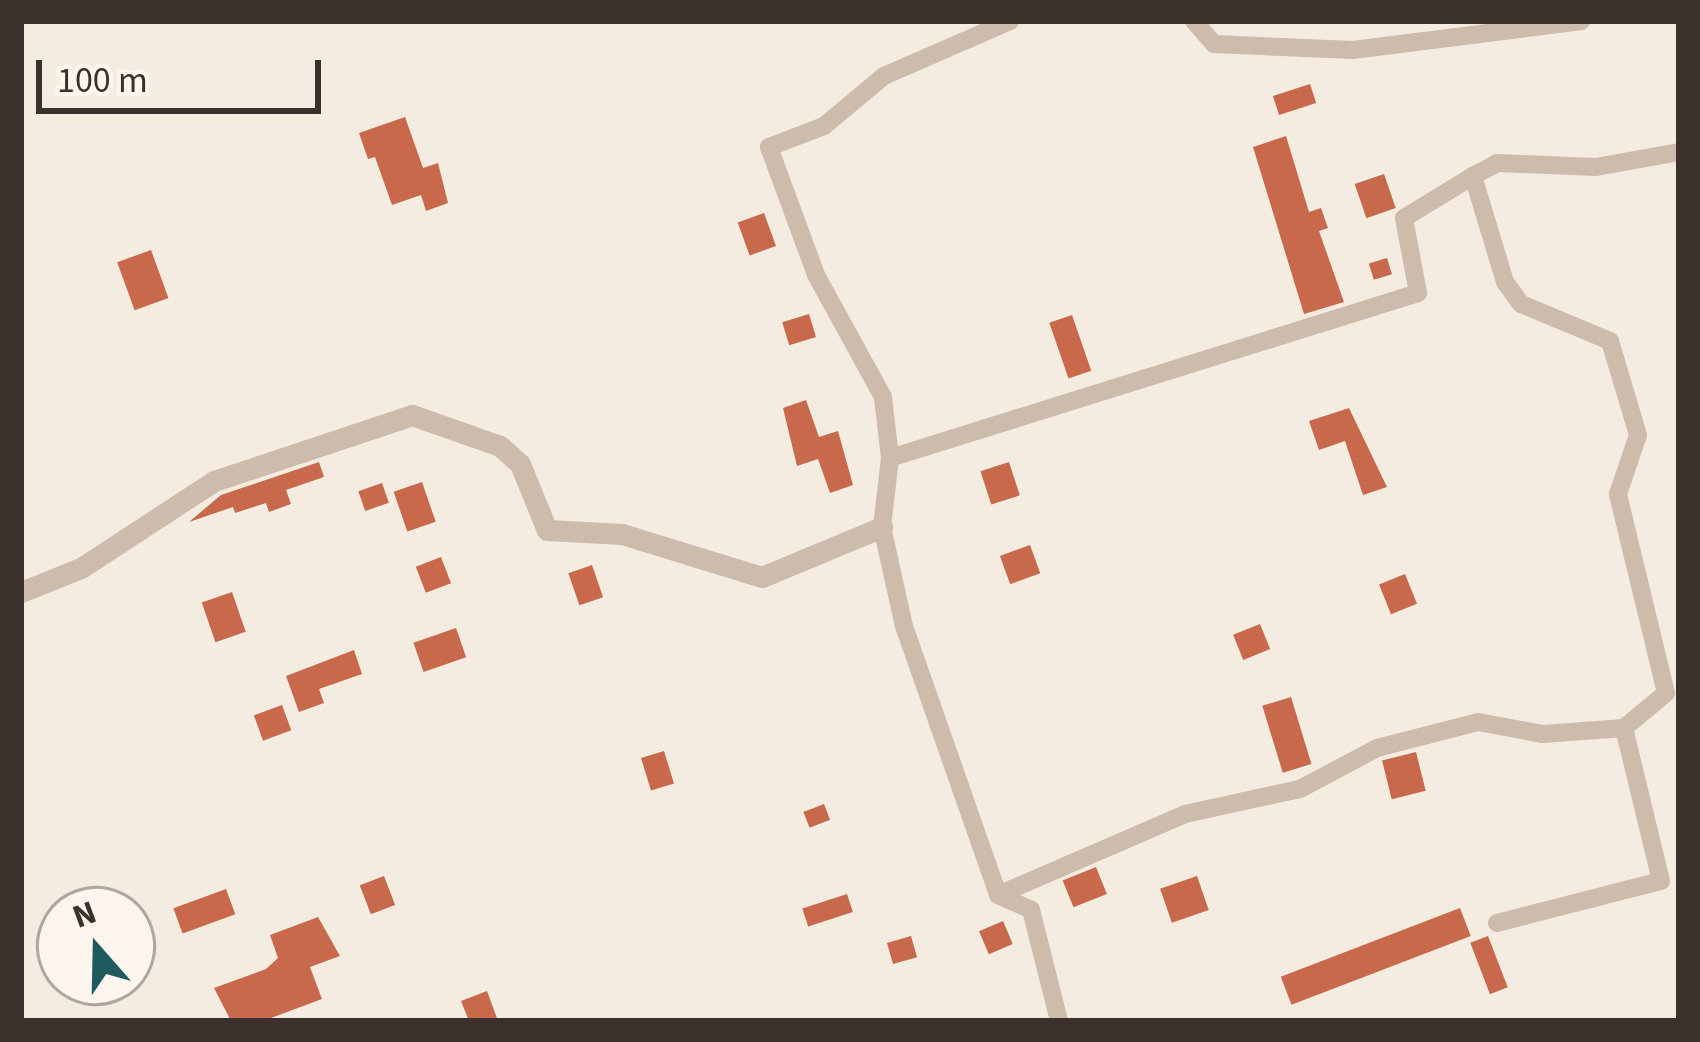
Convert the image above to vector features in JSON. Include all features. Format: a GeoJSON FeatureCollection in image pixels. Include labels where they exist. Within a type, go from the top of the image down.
{"type":"FeatureCollection","features":[{"type":"Feature","properties":{"kind":"street"},"geometry":{"type":"LineString","coordinates":[[998,895],[993,862],[921,688],[882,527],[890,458],[879,385],[816,275],[770,147],[824,126],[884,76],[1010,21]]}},
{"type":"Feature","properties":{"kind":"street"},"geometry":{"type":"LineString","coordinates":[[1194,21],[1214,44],[1353,50],[1581,21]]}},
{"type":"Feature","properties":{"kind":"street"},"geometry":{"type":"LineString","coordinates":[[890,458],[1418,293],[1404,218],[1496,163],[1595,167],[1679,152]]}},
{"type":"Feature","properties":{"kind":"street"},"geometry":{"type":"LineString","coordinates":[[998,895],[1186,814],[1300,789],[1378,748],[1478,722],[1543,734],[1624,728],[1666,693],[1618,494],[1639,435],[1610,341],[1520,304],[1505,282],[1473,176]]}},
{"type":"Feature","properties":{"kind":"street"},"geometry":{"type":"LineString","coordinates":[[21,592],[81,568],[214,482],[412,415],[500,446],[520,464],[547,530],[622,534],[762,577],[882,527]]}},
{"type":"Feature","properties":{"kind":"street"},"geometry":{"type":"LineString","coordinates":[[1497,923],[1670,878],[1624,728]]}},
{"type":"Feature","properties":{"kind":"street"},"geometry":{"type":"LineString","coordinates":[[998,895],[1030,910],[1058,1021]]}},
{"type":"Feature","properties":{"kind":"building"},"geometry":{"type":"Polygon","coordinates":[[[1310,84],[1316,103],[1279,115],[1273,96],[1310,84]]]}},
{"type":"Feature","properties":{"kind":"building"},"geometry":{"type":"Polygon","coordinates":[[[405,117],[423,168],[438,163],[448,203],[426,211],[421,195],[392,205],[375,157],[368,159],[359,133],[405,117]]]}},
{"type":"Feature","properties":{"kind":"building"},"geometry":{"type":"Polygon","coordinates":[[[1286,136],[1309,212],[1321,208],[1328,228],[1319,231],[1344,302],[1304,314],[1253,147],[1286,136]]]}},
{"type":"Feature","properties":{"kind":"building"},"geometry":{"type":"Polygon","coordinates":[[[1384,174],[1396,208],[1366,218],[1355,184],[1384,174]]]}},
{"type":"Feature","properties":{"kind":"building"},"geometry":{"type":"Polygon","coordinates":[[[764,213],[776,246],[750,255],[738,223],[764,213]]]}},
{"type":"Feature","properties":{"kind":"building"},"geometry":{"type":"Polygon","coordinates":[[[151,250],[168,298],[135,310],[117,262],[151,250]]]}},
{"type":"Feature","properties":{"kind":"building"},"geometry":{"type":"Polygon","coordinates":[[[1387,258],[1392,274],[1374,280],[1369,264],[1387,258]]]}},
{"type":"Feature","properties":{"kind":"building"},"geometry":{"type":"Polygon","coordinates":[[[809,314],[816,337],[789,345],[782,322],[809,314]]]}},
{"type":"Feature","properties":{"kind":"building"},"geometry":{"type":"Polygon","coordinates":[[[1072,315],[1091,371],[1069,379],[1049,323],[1072,315]]]}},
{"type":"Feature","properties":{"kind":"building"},"geometry":{"type":"Polygon","coordinates":[[[806,400],[819,437],[838,431],[853,485],[830,493],[818,459],[797,466],[783,408],[806,400]]]}},
{"type":"Feature","properties":{"kind":"building"},"geometry":{"type":"Polygon","coordinates":[[[1349,408],[1387,487],[1363,495],[1345,441],[1319,450],[1309,421],[1349,408]]]}},
{"type":"Feature","properties":{"kind":"building"},"geometry":{"type":"Polygon","coordinates":[[[319,462],[324,477],[286,490],[291,504],[269,512],[266,503],[235,513],[233,507],[189,522],[221,495],[319,462]]]}},
{"type":"Feature","properties":{"kind":"building"},"geometry":{"type":"Polygon","coordinates":[[[1009,462],[1020,495],[991,505],[980,471],[1009,462]]]}},
{"type":"Feature","properties":{"kind":"building"},"geometry":{"type":"Polygon","coordinates":[[[422,482],[436,522],[407,531],[394,492],[422,482]]]}},
{"type":"Feature","properties":{"kind":"building"},"geometry":{"type":"Polygon","coordinates":[[[382,483],[389,503],[365,511],[358,491],[382,483]]]}},
{"type":"Feature","properties":{"kind":"building"},"geometry":{"type":"Polygon","coordinates":[[[1030,545],[1040,573],[1010,584],[1000,556],[1030,545]]]}},
{"type":"Feature","properties":{"kind":"building"},"geometry":{"type":"Polygon","coordinates":[[[441,557],[451,583],[426,593],[416,567],[441,557]]]}},
{"type":"Feature","properties":{"kind":"building"},"geometry":{"type":"Polygon","coordinates":[[[592,565],[603,597],[579,605],[568,573],[592,565]]]}},
{"type":"Feature","properties":{"kind":"building"},"geometry":{"type":"Polygon","coordinates":[[[1405,574],[1417,604],[1391,614],[1379,584],[1405,574]]]}},
{"type":"Feature","properties":{"kind":"building"},"geometry":{"type":"Polygon","coordinates":[[[232,592],[246,632],[215,642],[202,602],[232,592]]]}},
{"type":"Feature","properties":{"kind":"building"},"geometry":{"type":"Polygon","coordinates":[[[1260,624],[1270,649],[1243,660],[1233,635],[1260,624]]]}},
{"type":"Feature","properties":{"kind":"building"},"geometry":{"type":"Polygon","coordinates":[[[456,628],[466,657],[424,672],[413,643],[456,628]]]}},
{"type":"Feature","properties":{"kind":"building"},"geometry":{"type":"Polygon","coordinates":[[[354,650],[362,674],[319,689],[324,703],[299,712],[286,676],[354,650]]]}},
{"type":"Feature","properties":{"kind":"building"},"geometry":{"type":"Polygon","coordinates":[[[1291,697],[1311,764],[1283,773],[1262,706],[1291,697]]]}},
{"type":"Feature","properties":{"kind":"building"},"geometry":{"type":"Polygon","coordinates":[[[282,705],[291,730],[263,741],[254,715],[282,705]]]}},
{"type":"Feature","properties":{"kind":"building"},"geometry":{"type":"Polygon","coordinates":[[[664,751],[674,784],[651,791],[641,758],[664,751]]]}},
{"type":"Feature","properties":{"kind":"building"},"geometry":{"type":"Polygon","coordinates":[[[1416,752],[1426,791],[1392,799],[1382,760],[1416,752]]]}},
{"type":"Feature","properties":{"kind":"building"},"geometry":{"type":"Polygon","coordinates":[[[824,804],[830,820],[810,828],[803,812],[824,804]]]}},
{"type":"Feature","properties":{"kind":"building"},"geometry":{"type":"Polygon","coordinates":[[[1096,867],[1107,894],[1073,907],[1063,880],[1096,867]]]}},
{"type":"Feature","properties":{"kind":"building"},"geometry":{"type":"Polygon","coordinates":[[[384,876],[395,905],[371,914],[360,885],[384,876]]]}},
{"type":"Feature","properties":{"kind":"building"},"geometry":{"type":"Polygon","coordinates":[[[1197,876],[1209,910],[1172,923],[1160,889],[1197,876]]]}},
{"type":"Feature","properties":{"kind":"building"},"geometry":{"type":"Polygon","coordinates":[[[226,889],[235,914],[183,934],[173,908],[226,889]]]}},
{"type":"Feature","properties":{"kind":"building"},"geometry":{"type":"Polygon","coordinates":[[[847,894],[853,912],[808,927],[802,909],[847,894]]]}},
{"type":"Feature","properties":{"kind":"building"},"geometry":{"type":"Polygon","coordinates":[[[1460,908],[1471,936],[1292,1005],[1281,977],[1460,908]]]}},
{"type":"Feature","properties":{"kind":"building"},"geometry":{"type":"Polygon","coordinates":[[[318,917],[340,956],[310,967],[322,999],[263,1021],[231,1021],[214,988],[266,969],[278,958],[270,935],[318,917]]]}},
{"type":"Feature","properties":{"kind":"building"},"geometry":{"type":"Polygon","coordinates":[[[1003,921],[1013,944],[989,954],[979,931],[1003,921]]]}},
{"type":"Feature","properties":{"kind":"building"},"geometry":{"type":"Polygon","coordinates":[[[911,936],[917,957],[893,964],[887,943],[911,936]]]}},
{"type":"Feature","properties":{"kind":"building"},"geometry":{"type":"Polygon","coordinates":[[[1488,936],[1508,987],[1490,994],[1470,943],[1488,936]]]}},
{"type":"Feature","properties":{"kind":"building"},"geometry":{"type":"Polygon","coordinates":[[[487,991],[498,1021],[469,1021],[461,1001],[487,991]]]}}]}
